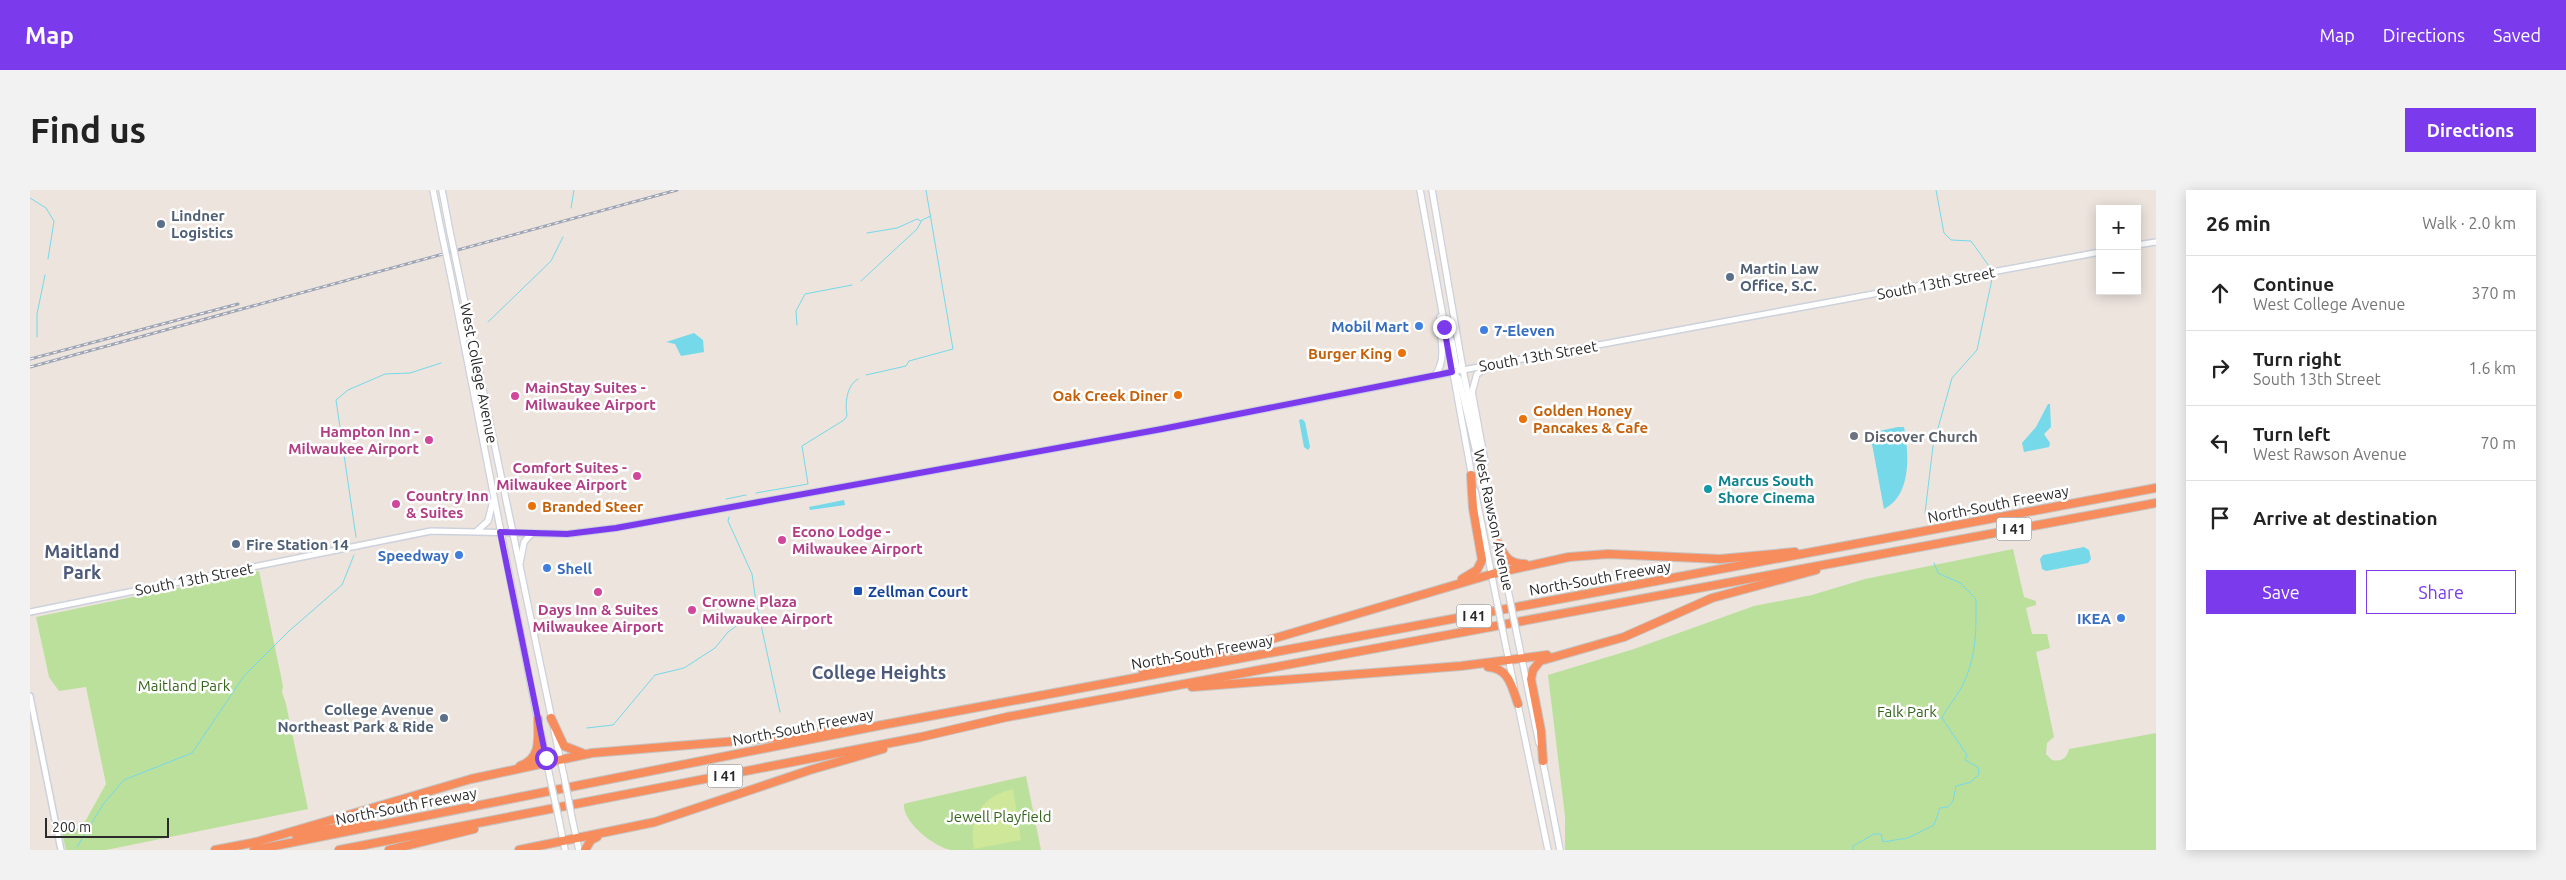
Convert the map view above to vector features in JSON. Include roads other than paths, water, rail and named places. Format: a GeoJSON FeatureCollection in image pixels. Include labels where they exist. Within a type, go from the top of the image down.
{"type":"FeatureCollection","features":[{"type":"Feature","properties":{"kind":"highway"},"geometry":{"type":"LineString","coordinates":[[1425,593],[1470,575],[1477,570],[1481,563],[1482,554],[1473,508],[1471,474]]}},
{"type":"Feature","properties":{"kind":"highway"},"geometry":{"type":"LineString","coordinates":[[2089,501],[2156,485]]}},
{"type":"Feature","properties":{"kind":"highway","name":"North-South Freeway"},"geometry":{"type":"LineString","coordinates":[[254,846],[489,803],[882,725],[2156,488]]}},
{"type":"Feature","properties":{"kind":"highway","name":"North-South Freeway"},"geometry":{"type":"LineString","coordinates":[[339,850],[1137,693],[2154,504]]}},
{"type":"Feature","properties":{"kind":"highway"},"geometry":{"type":"LineString","coordinates":[[1498,543],[1510,561],[1535,564]]}},
{"type":"Feature","properties":{"kind":"highway"},"geometry":{"type":"LineString","coordinates":[[1090,686],[1116,678],[1228,652],[1492,574],[1569,557],[1608,554],[1700,560],[1728,559],[1858,544]]}},
{"type":"Feature","properties":{"kind":"highway"},"geometry":{"type":"LineString","coordinates":[[1543,762],[1542,731],[1531,679],[1532,672],[1538,663],[1544,659],[1624,637],[1712,598],[1878,554]]}},
{"type":"Feature","properties":{"kind":"highway"},"geometry":{"type":"LineString","coordinates":[[1137,693],[1461,666],[1510,661],[1578,649]]}},
{"type":"Feature","properties":{"kind":"highway"},"geometry":{"type":"LineString","coordinates":[[1461,666],[1494,667],[1502,671],[1508,678],[1518,704]]}},
{"type":"Feature","properties":{"kind":"highway"},"geometry":{"type":"LineString","coordinates":[[551,718],[564,746],[576,752],[592,753]]}},
{"type":"Feature","properties":{"kind":"highway"},"geometry":{"type":"LineString","coordinates":[[215,850],[254,846],[524,764],[535,756],[538,746],[538,719]]}},
{"type":"Feature","properties":{"kind":"highway"},"geometry":{"type":"LineString","coordinates":[[505,771],[547,764],[592,753],[772,738],[882,725]]}},
{"type":"Feature","properties":{"kind":"highway"},"geometry":{"type":"LineString","coordinates":[[520,850],[564,846],[577,839],[670,818],[810,770],[921,737]]}},
{"type":"Feature","properties":{"kind":"highway"},"geometry":{"type":"LineString","coordinates":[[389,850],[528,814]]}},
{"type":"Feature","properties":{"kind":"highway"},"geometry":{"type":"LineString","coordinates":[[585,850],[594,838],[612,832]]}},
{"type":"Feature","properties":{"kind":"highway"},"geometry":{"type":"LineString","coordinates":[[520,850],[545,850]]}},
{"type":"Feature","properties":{"kind":"main road","name":"West College Avenue"},"geometry":{"type":"LineString","coordinates":[[433,190],[564,846]]}},
{"type":"Feature","properties":{"kind":"main road","name":"West College Avenue"},"geometry":{"type":"LineString","coordinates":[[442,190],[511,533],[579,850]]}},
{"type":"Feature","properties":{"kind":"main road","name":"West Rawson Avenue"},"geometry":{"type":"LineString","coordinates":[[1420,190],[1471,474],[1548,850]]}},
{"type":"Feature","properties":{"kind":"main road","name":"West Rawson Avenue"},"geometry":{"type":"LineString","coordinates":[[1432,190],[1463,370],[1560,850]]}},
{"type":"Feature","properties":{"kind":"main road"},"geometry":{"type":"LineString","coordinates":[[1433,260],[1445,258]]}},
{"type":"Feature","properties":{"kind":"main road"},"geometry":{"type":"LineString","coordinates":[[1435,375],[1439,369],[1443,348],[1439,328],[1440,307],[1452,302]]}},
{"type":"Feature","properties":{"kind":"main road"},"geometry":{"type":"LineString","coordinates":[[1444,327],[1452,342],[1456,365],[1463,370]]}},
{"type":"Feature","properties":{"kind":"main road"},"geometry":{"type":"LineString","coordinates":[[1486,483],[1484,448],[1472,392],[1477,374],[1494,364]]}},
{"type":"Feature","properties":{"kind":"main road"},"geometry":{"type":"LineString","coordinates":[[1452,372],[1459,379],[1474,452],[1486,483]]}},
{"type":"Feature","properties":{"kind":"main road"},"geometry":{"type":"LineString","coordinates":[[477,531],[488,521],[494,501],[505,501]]}},
{"type":"Feature","properties":{"kind":"main road"},"geometry":{"type":"LineString","coordinates":[[519,570],[524,542],[532,533]]}},
{"type":"Feature","properties":{"kind":"street"},"geometry":{"type":"LineString","coordinates":[[2141,244],[2156,242]]}},
{"type":"Feature","properties":{"kind":"street","name":"South 13th Street"},"geometry":{"type":"LineString","coordinates":[[30,612],[431,531],[567,534],[616,528],[1162,429],[1435,375],[2096,253]]}},
{"type":"Feature","properties":{"kind":"street"},"geometry":{"type":"LineString","coordinates":[[30,696],[61,850]]}},
{"type":"Feature","properties":{"kind":"water"},"geometry":{"type":"Polygon","coordinates":[[[694,333],[703,340],[704,352],[681,356],[675,344],[666,342],[694,333]]]}},
{"type":"Feature","properties":{"kind":"water"},"geometry":{"type":"Polygon","coordinates":[[[2048,404],[2050,404],[2051,427],[2044,434],[2050,443],[2049,447],[2024,452],[2022,443],[2036,427],[2048,404]]]}},
{"type":"Feature","properties":{"kind":"water"},"geometry":{"type":"Polygon","coordinates":[[[1302,419],[1305,422],[1310,447],[1308,450],[1304,447],[1299,420],[1302,419]]]}},
{"type":"Feature","properties":{"kind":"water"},"geometry":{"type":"Polygon","coordinates":[[[1904,427],[1907,449],[1906,473],[1900,494],[1893,503],[1884,509],[1870,433],[1904,427]]]}},
{"type":"Feature","properties":{"kind":"water"},"geometry":{"type":"Polygon","coordinates":[[[844,500],[845,505],[810,510],[809,507],[844,500]]]}},
{"type":"Feature","properties":{"kind":"water"},"geometry":{"type":"Polygon","coordinates":[[[2084,547],[2089,550],[2091,559],[2088,563],[2046,571],[2042,569],[2040,559],[2043,555],[2084,547]]]}},
{"type":"Feature","properties":{"kind":"waterway"},"geometry":{"type":"LineString","coordinates":[[571,208],[574,190]]}},
{"type":"Feature","properties":{"kind":"waterway"},"geometry":{"type":"LineString","coordinates":[[866,375],[906,366],[909,361],[953,349],[926,190]]}},
{"type":"Feature","properties":{"kind":"waterway"},"geometry":{"type":"LineString","coordinates":[[1936,190],[1944,233],[1951,240],[1971,241],[1989,266]]}},
{"type":"Feature","properties":{"kind":"waterway"},"geometry":{"type":"LineString","coordinates":[[30,198],[46,208],[54,221],[48,259]]}},
{"type":"Feature","properties":{"kind":"waterway"},"geometry":{"type":"LineString","coordinates":[[861,281],[917,229],[922,220],[931,216]]}},
{"type":"Feature","properties":{"kind":"waterway"},"geometry":{"type":"LineString","coordinates":[[867,233],[897,228],[917,219],[921,221]]}},
{"type":"Feature","properties":{"kind":"waterway"},"geometry":{"type":"LineString","coordinates":[[488,322],[551,261],[563,237]]}},
{"type":"Feature","properties":{"kind":"waterway"},"geometry":{"type":"LineString","coordinates":[[37,337],[37,314],[45,275]]}},
{"type":"Feature","properties":{"kind":"waterway"},"geometry":{"type":"LineString","coordinates":[[1925,513],[1933,446],[1952,378],[1977,350],[1992,279]]}},
{"type":"Feature","properties":{"kind":"waterway"},"geometry":{"type":"LineString","coordinates":[[797,325],[796,311],[805,294],[852,285]]}},
{"type":"Feature","properties":{"kind":"waterway"},"geometry":{"type":"LineString","coordinates":[[356,537],[336,400],[348,390],[385,374],[410,373],[441,363]]}},
{"type":"Feature","properties":{"kind":"waterway"},"geometry":{"type":"LineString","coordinates":[[756,493],[808,484],[802,446],[844,420],[847,416],[846,401],[849,391],[858,379]]}},
{"type":"Feature","properties":{"kind":"waterway"},"geometry":{"type":"LineString","coordinates":[[726,499],[746,495]]}},
{"type":"Feature","properties":{"kind":"waterway"},"geometry":{"type":"LineString","coordinates":[[729,517],[728,521],[752,574],[756,602],[780,712]]}},
{"type":"Feature","properties":{"kind":"waterway"},"geometry":{"type":"LineString","coordinates":[[77,847],[104,803],[124,780],[192,753],[244,676],[289,631],[342,585],[354,555]]}},
{"type":"Feature","properties":{"kind":"waterway"},"geometry":{"type":"LineString","coordinates":[[1853,850],[1853,846],[1874,834],[1881,834],[1883,842],[1908,838],[1934,825],[1940,808],[1948,807],[1953,801],[1956,786],[1971,782],[1979,774],[1978,767],[1965,760],[1967,755],[1942,718],[1962,687],[1968,672],[1974,651],[1976,599],[1960,583],[1938,573],[1934,563]]}},
{"type":"Feature","properties":{"kind":"waterway"},"geometry":{"type":"LineString","coordinates":[[587,728],[613,725],[655,675],[684,668],[715,648],[728,632],[758,610]]}},
{"type":"Feature","properties":{"kind":"railway"},"geometry":{"type":"LineString","coordinates":[[30,367],[677,190]]}},
{"type":"Feature","properties":{"kind":"railway"},"geometry":{"type":"LineString","coordinates":[[30,359],[238,304]]}},
{"type":"Feature","properties":{"kind":"place","name":"Lindner Logistics"},"geometry":{"type":"Point","coordinates":[161,224]}},
{"type":"Feature","properties":{"kind":"place","name":"Martin Law Office, S.C."},"geometry":{"type":"Point","coordinates":[1730,277]}},
{"type":"Feature","properties":{"kind":"place","name":"Mobil Mart"},"geometry":{"type":"Point","coordinates":[1419,326]}},
{"type":"Feature","properties":{"kind":"place","name":"7-Eleven"},"geometry":{"type":"Point","coordinates":[1484,330]}},
{"type":"Feature","properties":{"kind":"place","name":"Burger King"},"geometry":{"type":"Point","coordinates":[1402,353]}},
{"type":"Feature","properties":{"kind":"place","name":"Oak Creek Diner"},"geometry":{"type":"Point","coordinates":[1178,395]}},
{"type":"Feature","properties":{"kind":"place","name":"MainStay Suites - Milwaukee Airport"},"geometry":{"type":"Point","coordinates":[515,396]}},
{"type":"Feature","properties":{"kind":"place","name":"Golden Honey Pancakes & Cafe"},"geometry":{"type":"Point","coordinates":[1523,419]}},
{"type":"Feature","properties":{"kind":"place","name":"Discover Church"},"geometry":{"type":"Point","coordinates":[1854,436]}},
{"type":"Feature","properties":{"kind":"place","name":"Hampton Inn - Milwaukee Airport"},"geometry":{"type":"Point","coordinates":[429,440]}},
{"type":"Feature","properties":{"kind":"place","name":"Comfort Suites - Milwaukee Airport"},"geometry":{"type":"Point","coordinates":[637,476]}},
{"type":"Feature","properties":{"kind":"place","name":"Marcus South Shore Cinema"},"geometry":{"type":"Point","coordinates":[1708,489]}},
{"type":"Feature","properties":{"kind":"place","name":"Country Inn & Suites"},"geometry":{"type":"Point","coordinates":[396,504]}},
{"type":"Feature","properties":{"kind":"place","name":"Branded Steer"},"geometry":{"type":"Point","coordinates":[532,506]}},
{"type":"Feature","properties":{"kind":"place","name":"Econo Lodge - Milwaukee Airport"},"geometry":{"type":"Point","coordinates":[782,540]}},
{"type":"Feature","properties":{"kind":"place","name":"Fire Station 14"},"geometry":{"type":"Point","coordinates":[236,544]}},
{"type":"Feature","properties":{"kind":"place","name":"Speedway"},"geometry":{"type":"Point","coordinates":[459,555]}},
{"type":"Feature","properties":{"kind":"place","name":"Shell"},"geometry":{"type":"Point","coordinates":[547,568]}},
{"type":"Feature","properties":{"kind":"place","name":"Zellman Court"},"geometry":{"type":"Point","coordinates":[858,591]}},
{"type":"Feature","properties":{"kind":"place","name":"Days Inn & Suites Milwaukee Airport"},"geometry":{"type":"Point","coordinates":[598,592]}},
{"type":"Feature","properties":{"kind":"place","name":"Crowne Plaza Milwaukee Airport"},"geometry":{"type":"Point","coordinates":[692,610]}},
{"type":"Feature","properties":{"kind":"place","name":"IKEA"},"geometry":{"type":"Point","coordinates":[2121,618]}},
{"type":"Feature","properties":{"kind":"place","name":"College Avenue Northeast Park & Ride"},"geometry":{"type":"Point","coordinates":[444,718]}},
{"type":"Feature","properties":{"kind":"district","name":"Maitland Park"},"geometry":{"type":"Point","coordinates":[82,561]}},
{"type":"Feature","properties":{"kind":"district","name":"College Heights"},"geometry":{"type":"Point","coordinates":[879,672]}},
{"type":"Feature","properties":{"kind":"park label","name":"Falk Park"},"geometry":{"type":"Point","coordinates":[1907,711]}},
{"type":"Feature","properties":{"kind":"park label","name":"Jewell Playfield"},"geometry":{"type":"Point","coordinates":[999,816]}}]}
